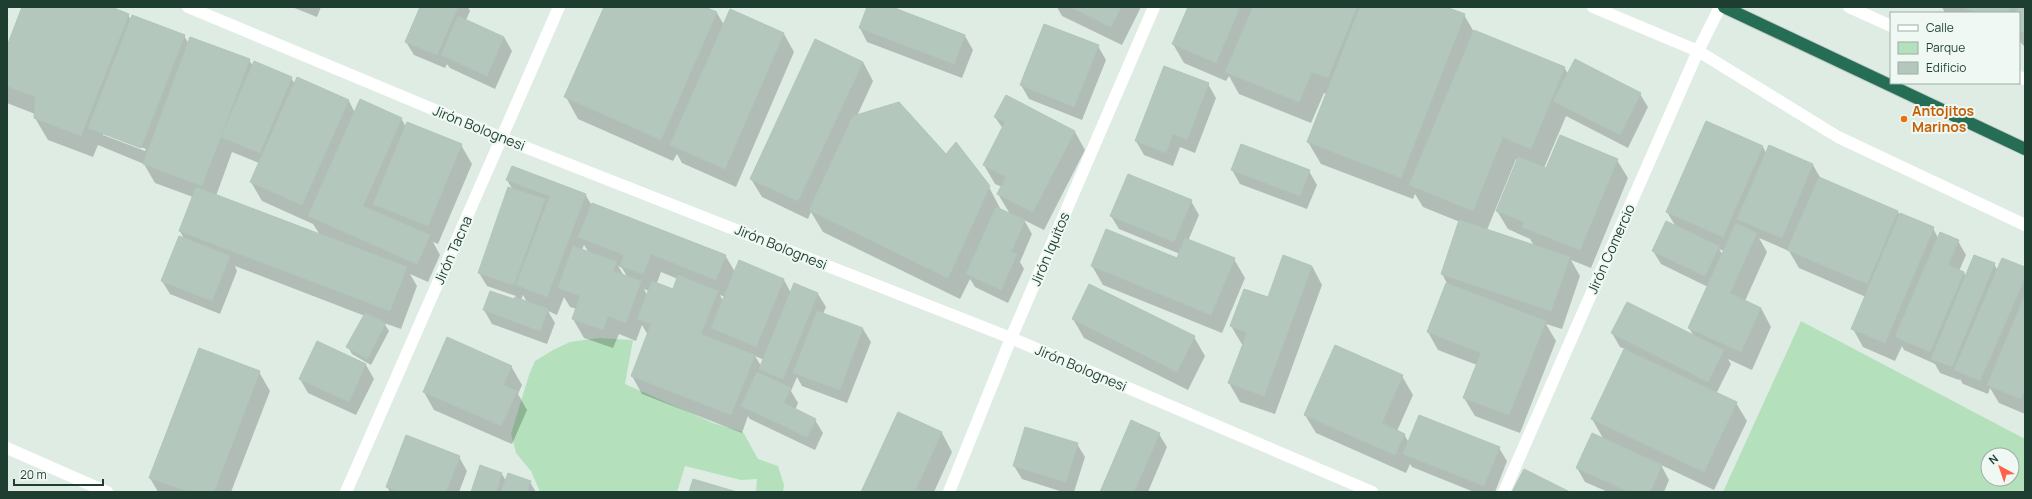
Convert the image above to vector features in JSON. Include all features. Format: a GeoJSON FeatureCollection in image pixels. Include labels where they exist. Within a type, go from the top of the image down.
{"type":"FeatureCollection","features":[{"type":"Feature","properties":{"kind":"highway"},"geometry":{"type":"LineString","coordinates":[[1724,7],[2025,149]]}},
{"type":"Feature","properties":{"kind":"street","name":"Jirón Bolognesi"},"geometry":{"type":"LineString","coordinates":[[188,7],[502,138],[1011,338],[1372,492]]}},
{"type":"Feature","properties":{"kind":"street","name":"Jirón Tacna"},"geometry":{"type":"LineString","coordinates":[[346,492],[559,7]]}},
{"type":"Feature","properties":{"kind":"street","name":"Jirón Iquitos"},"geometry":{"type":"LineString","coordinates":[[949,492],[1011,338],[1154,7]]}},
{"type":"Feature","properties":{"kind":"street"},"geometry":{"type":"LineString","coordinates":[[1593,7],[1698,51],[1838,137],[2025,225]]}},
{"type":"Feature","properties":{"kind":"street","name":"Jirón Comercio"},"geometry":{"type":"LineString","coordinates":[[1504,492],[1698,51],[1720,7]]}},
{"type":"Feature","properties":{"kind":"street"},"geometry":{"type":"LineString","coordinates":[[1849,7],[1890,26]]}},
{"type":"Feature","properties":{"kind":"street"},"geometry":{"type":"LineString","coordinates":[[7,448],[107,492]]}},
{"type":"Feature","properties":{"kind":"green space"},"geometry":{"type":"Polygon","coordinates":[[[1801,321],[2025,439],[2025,492],[1723,492],[1801,321]]]}},
{"type":"Feature","properties":{"kind":"green space"},"geometry":{"type":"Polygon","coordinates":[[[599,338],[633,340],[625,384],[713,423],[743,432],[758,459],[778,466],[784,485],[783,492],[756,492],[757,479],[741,480],[685,466],[677,492],[540,492],[531,471],[516,453],[511,434],[529,375],[535,361],[553,350],[570,342],[599,338]]]}},
{"type":"Feature","properties":{"kind":"building"},"geometry":{"type":"Polygon","coordinates":[[[22,7],[111,7],[129,14],[81,136],[34,118],[35,97],[7,86],[7,46],[22,7]]]}},
{"type":"Feature","properties":{"kind":"building"},"geometry":{"type":"Polygon","coordinates":[[[420,7],[458,7],[437,55],[405,42],[420,7]]]}},
{"type":"Feature","properties":{"kind":"building"},"geometry":{"type":"Polygon","coordinates":[[[604,7],[705,7],[717,12],[661,140],[564,97],[604,7]]]}},
{"type":"Feature","properties":{"kind":"building"},"geometry":{"type":"Polygon","coordinates":[[[867,7],[892,7],[965,35],[954,64],[859,28],[867,7]]]}},
{"type":"Feature","properties":{"kind":"building"},"geometry":{"type":"Polygon","coordinates":[[[1070,7],[1121,7],[1111,27],[1070,7]]]}},
{"type":"Feature","properties":{"kind":"building"},"geometry":{"type":"Polygon","coordinates":[[[1188,7],[1240,7],[1216,63],[1172,44],[1188,7]]]}},
{"type":"Feature","properties":{"kind":"building"},"geometry":{"type":"Polygon","coordinates":[[[1253,7],[1357,7],[1328,78],[1312,72],[1299,102],[1225,72],[1253,7]]]}},
{"type":"Feature","properties":{"kind":"building"},"geometry":{"type":"Polygon","coordinates":[[[1360,7],[1446,7],[1465,14],[1401,178],[1307,142],[1360,7]]]}},
{"type":"Feature","properties":{"kind":"building"},"geometry":{"type":"Polygon","coordinates":[[[1963,7],[2010,7],[2008,12],[1975,12],[1963,7]]]}},
{"type":"Feature","properties":{"kind":"building"},"geometry":{"type":"Polygon","coordinates":[[[2018,7],[2025,7],[2025,33],[2020,31],[2020,12],[2016,12],[2018,7]]]}},
{"type":"Feature","properties":{"kind":"building"},"geometry":{"type":"Polygon","coordinates":[[[730,9],[784,33],[725,169],[670,145],[730,9]]]}},
{"type":"Feature","properties":{"kind":"building"},"geometry":{"type":"Polygon","coordinates":[[[132,15],[185,35],[141,148],[88,128],[132,15]]]}},
{"type":"Feature","properties":{"kind":"building"},"geometry":{"type":"Polygon","coordinates":[[[458,16],[504,37],[487,76],[441,55],[458,16]]]}},
{"type":"Feature","properties":{"kind":"building"},"geometry":{"type":"Polygon","coordinates":[[[1044,24],[1099,45],[1074,107],[1020,85],[1044,24]]]}},
{"type":"Feature","properties":{"kind":"building"},"geometry":{"type":"Polygon","coordinates":[[[1474,30],[1565,67],[1531,149],[1503,137],[1473,211],[1409,185],[1474,30]]]}},
{"type":"Feature","properties":{"kind":"building"},"geometry":{"type":"Polygon","coordinates":[[[190,37],[250,59],[202,186],[143,164],[190,37]]]}},
{"type":"Feature","properties":{"kind":"building"},"geometry":{"type":"Polygon","coordinates":[[[815,39],[863,62],[798,201],[750,179],[815,39]]]}},
{"type":"Feature","properties":{"kind":"building"},"geometry":{"type":"Polygon","coordinates":[[[1575,59],[1641,93],[1620,135],[1553,101],[1575,59]]]}},
{"type":"Feature","properties":{"kind":"building"},"geometry":{"type":"Polygon","coordinates":[[[254,61],[292,77],[260,153],[221,137],[254,61]]]}},
{"type":"Feature","properties":{"kind":"building"},"geometry":{"type":"Polygon","coordinates":[[[1164,66],[1209,83],[1187,140],[1173,134],[1166,153],[1135,141],[1164,66]]]}},
{"type":"Feature","properties":{"kind":"building"},"geometry":{"type":"Polygon","coordinates":[[[297,77],[349,100],[302,205],[250,182],[297,77]]]}},
{"type":"Feature","properties":{"kind":"building"},"geometry":{"type":"Polygon","coordinates":[[[1006,95],[1075,131],[1033,212],[997,194],[1006,177],[983,165],[1005,122],[994,117],[1006,95]]]}},
{"type":"Feature","properties":{"kind":"building"},"geometry":{"type":"Polygon","coordinates":[[[360,99],[402,118],[363,206],[430,235],[417,264],[308,216],[360,99]]]}},
{"type":"Feature","properties":{"kind":"building"},"geometry":{"type":"Polygon","coordinates":[[[899,102],[946,154],[956,142],[990,186],[948,278],[809,210],[853,116],[899,102]]]}},
{"type":"Feature","properties":{"kind":"building"},"geometry":{"type":"Polygon","coordinates":[[[1706,121],[1763,146],[1723,237],[1666,212],[1706,121]]]}},
{"type":"Feature","properties":{"kind":"building"},"geometry":{"type":"Polygon","coordinates":[[[407,122],[462,144],[428,226],[373,204],[407,122]]]}},
{"type":"Feature","properties":{"kind":"building"},"geometry":{"type":"Polygon","coordinates":[[[1560,135],[1618,159],[1580,250],[1522,227],[1524,222],[1496,211],[1518,157],[1546,168],[1560,135]]]}},
{"type":"Feature","properties":{"kind":"building"},"geometry":{"type":"Polygon","coordinates":[[[1241,144],[1310,170],[1300,196],[1231,170],[1241,144]]]}},
{"type":"Feature","properties":{"kind":"building"},"geometry":{"type":"Polygon","coordinates":[[[1769,145],[1813,164],[1782,238],[1737,219],[1769,145]]]}},
{"type":"Feature","properties":{"kind":"building"},"geometry":{"type":"Polygon","coordinates":[[[512,166],[586,194],[547,297],[516,285],[550,196],[506,180],[512,166]]]}},
{"type":"Feature","properties":{"kind":"building"},"geometry":{"type":"Polygon","coordinates":[[[1128,174],[1192,200],[1174,242],[1110,216],[1128,174]]]}},
{"type":"Feature","properties":{"kind":"building"},"geometry":{"type":"Polygon","coordinates":[[[1819,177],[1898,211],[1867,284],[1787,250],[1819,177]]]}},
{"type":"Feature","properties":{"kind":"building"},"geometry":{"type":"Polygon","coordinates":[[[196,187],[407,267],[390,311],[179,231],[196,187]]]}},
{"type":"Feature","properties":{"kind":"building"},"geometry":{"type":"Polygon","coordinates":[[[508,187],[545,199],[514,285],[478,273],[508,187]]]}},
{"type":"Feature","properties":{"kind":"building"},"geometry":{"type":"Polygon","coordinates":[[[592,203],[726,255],[716,280],[651,254],[643,274],[620,266],[624,255],[578,237],[592,203]]]}},
{"type":"Feature","properties":{"kind":"building"},"geometry":{"type":"Polygon","coordinates":[[[996,207],[1025,220],[1011,252],[1017,254],[1001,290],[966,274],[996,207]]]}},
{"type":"Feature","properties":{"kind":"building"},"geometry":{"type":"Polygon","coordinates":[[[1900,213],[1934,227],[1885,343],[1851,329],[1900,213]]]}},
{"type":"Feature","properties":{"kind":"building"},"geometry":{"type":"Polygon","coordinates":[[[1459,220],[1570,257],[1551,311],[1441,274],[1459,220]]]}},
{"type":"Feature","properties":{"kind":"building"},"geometry":{"type":"Polygon","coordinates":[[[1666,221],[1719,246],[1705,276],[1652,251],[1666,221]]]}},
{"type":"Feature","properties":{"kind":"building"},"geometry":{"type":"Polygon","coordinates":[[[1736,223],[1757,233],[1730,293],[1761,308],[1741,352],[1688,328],[1736,223]]]}},
{"type":"Feature","properties":{"kind":"building"},"geometry":{"type":"Polygon","coordinates":[[[1106,229],[1177,258],[1185,238],[1235,258],[1211,315],[1091,266],[1106,229]]]}},
{"type":"Feature","properties":{"kind":"building"},"geometry":{"type":"Polygon","coordinates":[[[1940,232],[1959,240],[1948,265],[1964,272],[1930,352],[1895,337],[1940,232]]]}},
{"type":"Feature","properties":{"kind":"building"},"geometry":{"type":"Polygon","coordinates":[[[179,236],[230,256],[212,301],[161,281],[179,236]]]}},
{"type":"Feature","properties":{"kind":"building"},"geometry":{"type":"Polygon","coordinates":[[[573,246],[617,262],[613,271],[641,281],[626,323],[608,316],[603,330],[572,319],[580,296],[558,288],[573,246]]]}},
{"type":"Feature","properties":{"kind":"building"},"geometry":{"type":"Polygon","coordinates":[[[1283,255],[1312,266],[1264,396],[1228,383],[1247,333],[1230,326],[1244,289],[1268,297],[1283,255]]]}},
{"type":"Feature","properties":{"kind":"building"},"geometry":{"type":"Polygon","coordinates":[[[1974,255],[1995,263],[1952,367],[1931,359],[1974,255]]]}},
{"type":"Feature","properties":{"kind":"building"},"geometry":{"type":"Polygon","coordinates":[[[2002,258],[2025,267],[2025,278],[1980,381],[1954,370],[2002,258]]]}},
{"type":"Feature","properties":{"kind":"building"},"geometry":{"type":"Polygon","coordinates":[[[739,260],[784,279],[756,347],[711,328],[739,260]]]}},
{"type":"Feature","properties":{"kind":"building"},"geometry":{"type":"Polygon","coordinates":[[[678,275],[718,291],[701,334],[755,355],[731,415],[631,376],[651,324],[637,319],[652,281],[673,289],[678,275]]]}},
{"type":"Feature","properties":{"kind":"building"},"geometry":{"type":"Polygon","coordinates":[[[794,283],[818,293],[783,379],[759,369],[794,283]]]}},
{"type":"Feature","properties":{"kind":"building"},"geometry":{"type":"Polygon","coordinates":[[[1446,283],[1546,321],[1509,415],[1463,398],[1481,353],[1427,332],[1446,283]]]}},
{"type":"Feature","properties":{"kind":"building"},"geometry":{"type":"Polygon","coordinates":[[[1089,284],[1195,336],[1177,372],[1072,319],[1089,284]]]}},
{"type":"Feature","properties":{"kind":"building"},"geometry":{"type":"Polygon","coordinates":[[[490,291],[514,299],[515,297],[548,309],[540,331],[483,310],[490,291]]]}},
{"type":"Feature","properties":{"kind":"building"},"geometry":{"type":"Polygon","coordinates":[[[2025,295],[2025,388],[2021,399],[1987,385],[2025,295]]]}},
{"type":"Feature","properties":{"kind":"building"},"geometry":{"type":"Polygon","coordinates":[[[1627,302],[1724,350],[1708,382],[1611,333],[1627,302]]]}},
{"type":"Feature","properties":{"kind":"building"},"geometry":{"type":"Polygon","coordinates":[[[817,311],[863,328],[840,390],[793,373],[817,311]]]}},
{"type":"Feature","properties":{"kind":"building"},"geometry":{"type":"Polygon","coordinates":[[[365,313],[386,323],[367,359],[346,347],[365,313]]]}},
{"type":"Feature","properties":{"kind":"building"},"geometry":{"type":"Polygon","coordinates":[[[447,337],[512,366],[503,385],[517,391],[501,426],[423,392],[447,337]]]}},
{"type":"Feature","properties":{"kind":"building"},"geometry":{"type":"Polygon","coordinates":[[[317,341],[366,364],[349,402],[299,379],[317,341]]]}},
{"type":"Feature","properties":{"kind":"building"},"geometry":{"type":"Polygon","coordinates":[[[1335,345],[1403,375],[1382,423],[1405,434],[1395,455],[1304,415],[1335,345]]]}},
{"type":"Feature","properties":{"kind":"building"},"geometry":{"type":"Polygon","coordinates":[[[199,348],[260,371],[214,492],[191,492],[149,478],[199,348]]]}},
{"type":"Feature","properties":{"kind":"building"},"geometry":{"type":"Polygon","coordinates":[[[1624,349],[1737,402],[1704,472],[1591,419],[1624,349]]]}},
{"type":"Feature","properties":{"kind":"building"},"geometry":{"type":"Polygon","coordinates":[[[757,372],[791,388],[784,403],[816,419],[807,437],[741,406],[757,372]]]}},
{"type":"Feature","properties":{"kind":"building"},"geometry":{"type":"Polygon","coordinates":[[[898,412],[942,432],[916,489],[923,492],[861,492],[898,412]]]}},
{"type":"Feature","properties":{"kind":"building"},"geometry":{"type":"Polygon","coordinates":[[[1419,415],[1500,447],[1484,486],[1403,454],[1419,415]]]}},
{"type":"Feature","properties":{"kind":"building"},"geometry":{"type":"Polygon","coordinates":[[[1131,420],[1160,433],[1134,492],[1100,492],[1131,420]]]}},
{"type":"Feature","properties":{"kind":"building"},"geometry":{"type":"Polygon","coordinates":[[[1025,427],[1078,443],[1066,482],[1013,466],[1025,427]]]}},
{"type":"Feature","properties":{"kind":"building"},"geometry":{"type":"Polygon","coordinates":[[[1592,433],[1662,465],[1650,492],[1629,492],[1576,468],[1592,433]]]}},
{"type":"Feature","properties":{"kind":"building"},"geometry":{"type":"Polygon","coordinates":[[[406,435],[460,456],[446,492],[398,492],[386,487],[406,435]]]}},
{"type":"Feature","properties":{"kind":"building"},"geometry":{"type":"Polygon","coordinates":[[[480,465],[502,473],[496,492],[471,492],[480,465]]]}},
{"type":"Feature","properties":{"kind":"building"},"geometry":{"type":"Polygon","coordinates":[[[1524,469],[1570,492],[1512,492],[1524,469]]]}},
{"type":"Feature","properties":{"kind":"building"},"geometry":{"type":"Polygon","coordinates":[[[508,473],[531,481],[527,492],[501,492],[508,473]]]}},
{"type":"Feature","properties":{"kind":"building"},"geometry":{"type":"Polygon","coordinates":[[[693,479],[737,492],[689,492],[693,479]]]}},
{"type":"Feature","properties":{"kind":"place","name":"Antojitos Marinos"},"geometry":{"type":"Point","coordinates":[1904,119]}}]}
